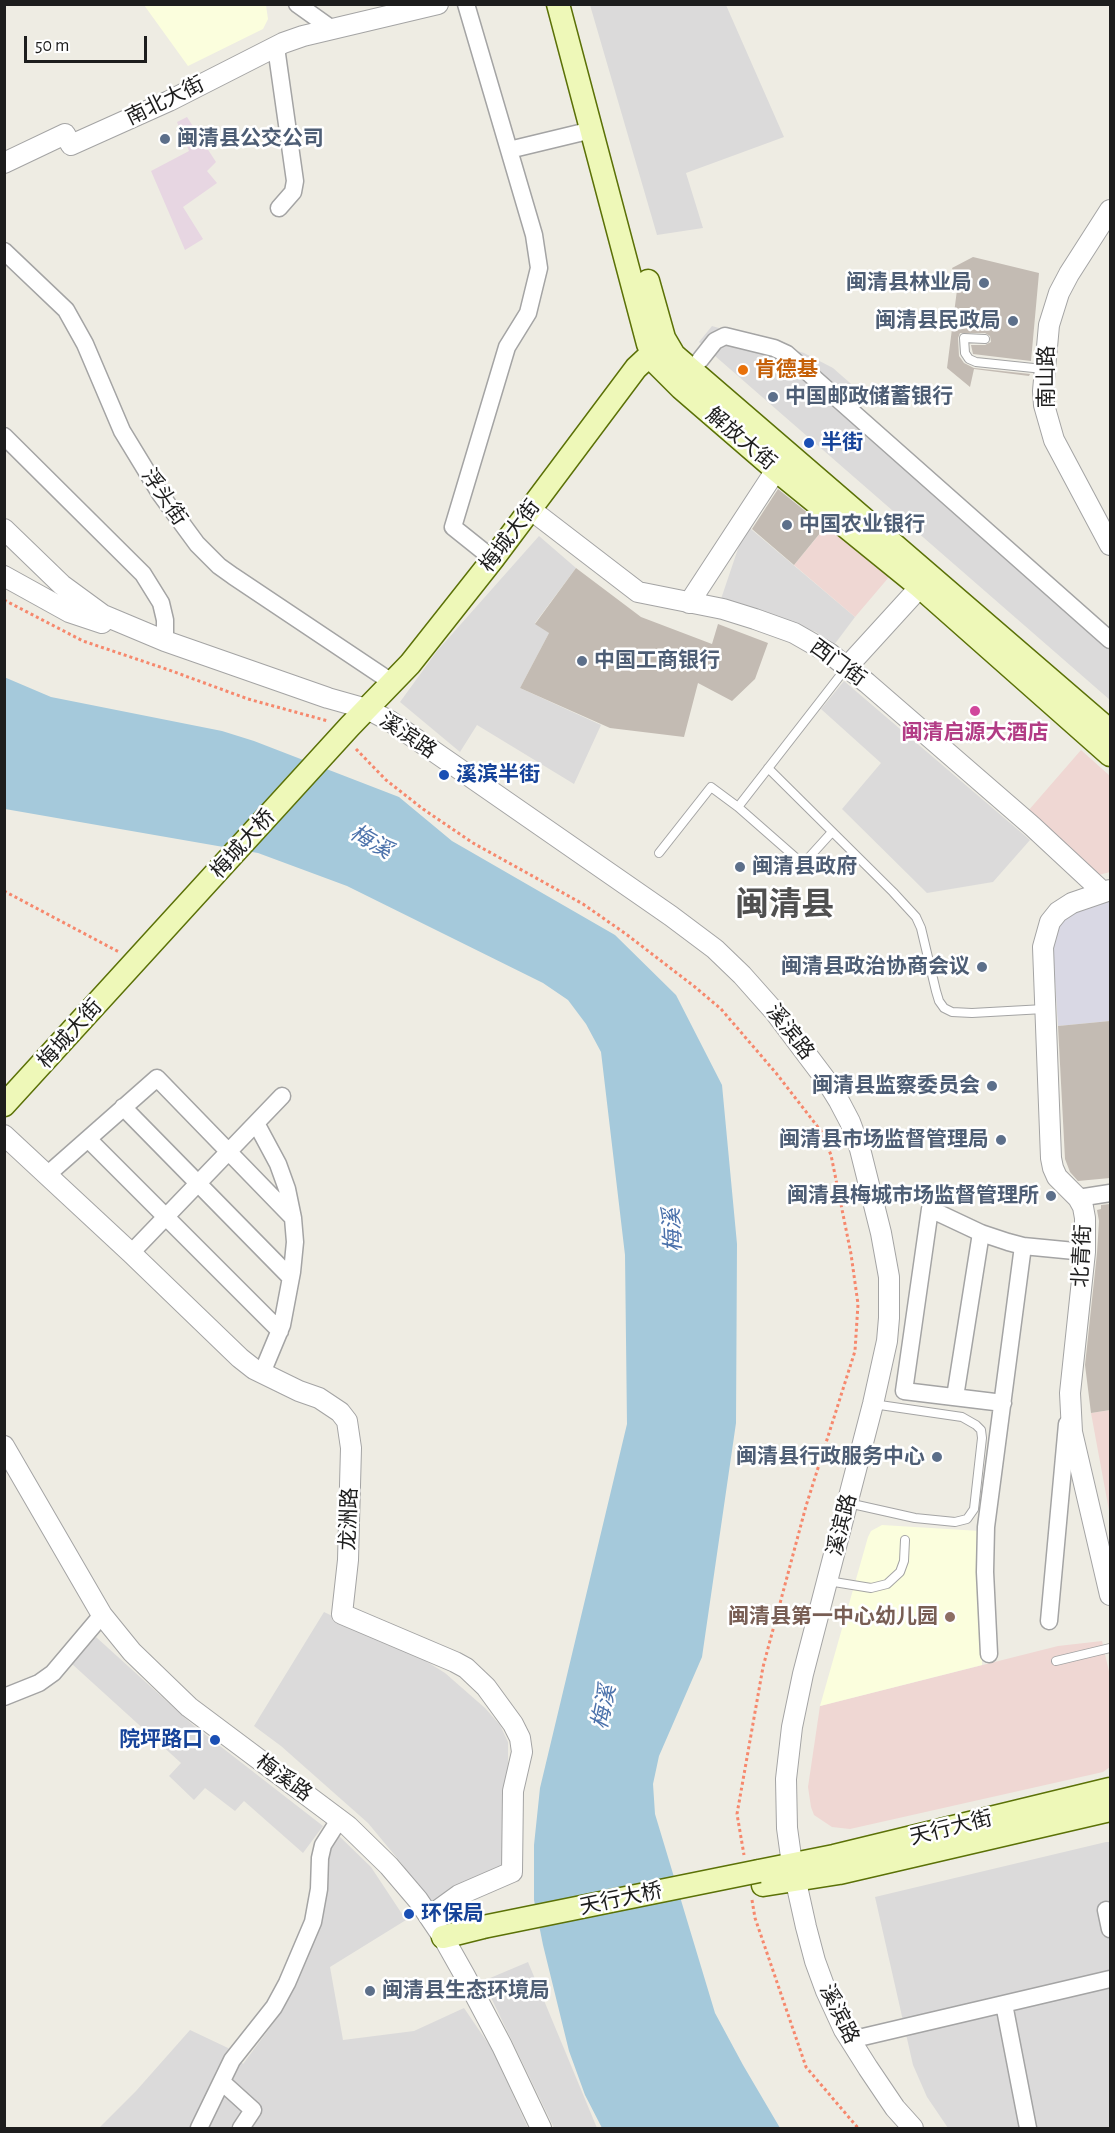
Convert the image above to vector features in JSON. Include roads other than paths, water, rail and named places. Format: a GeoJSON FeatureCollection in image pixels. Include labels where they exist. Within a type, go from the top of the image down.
{"type":"FeatureCollection","features":[{"type":"Feature","properties":{"kind":"main road","name":"解放大街"},"geometry":{"type":"LineString","coordinates":[[558,4],[592,130],[660,351]]}},
{"type":"Feature","properties":{"kind":"main road","name":"解放大街"},"geometry":{"type":"LineString","coordinates":[[574,4],[660,325],[660,351],[657,364],[672,380],[776,470],[920,587],[1110,755]]}},
{"type":"Feature","properties":{"kind":"main road","name":"解放大街"},"geometry":{"type":"LineString","coordinates":[[660,351],[674,355],[1110,731]]}},
{"type":"Feature","properties":{"kind":"main road","name":"梅城大街"},"geometry":{"type":"LineString","coordinates":[[350,726],[393,683],[493,560],[636,368],[660,351]]}},
{"type":"Feature","properties":{"kind":"main road","name":"梅城大桥"},"geometry":{"type":"LineString","coordinates":[[136,962],[350,726]]}},
{"type":"Feature","properties":{"kind":"main road","name":"梅城大街"},"geometry":{"type":"LineString","coordinates":[[4,1106],[136,962]]}},
{"type":"Feature","properties":{"kind":"main road","name":"天行大街"},"geometry":{"type":"LineString","coordinates":[[793,1872],[845,1853],[1110,1789]]}},
{"type":"Feature","properties":{"kind":"main road"},"geometry":{"type":"LineString","coordinates":[[793,1872],[839,1873],[1110,1810]]}},
{"type":"Feature","properties":{"kind":"main road","name":"天行大桥"},"geometry":{"type":"LineString","coordinates":[[447,1943],[754,1878],[793,1872]]}},
{"type":"Feature","properties":{"kind":"street"},"geometry":{"type":"LineString","coordinates":[[297,4],[332,29]]}},
{"type":"Feature","properties":{"kind":"street","name":"南北大街"},"geometry":{"type":"LineString","coordinates":[[7,156],[65,134],[71,145],[169,101],[276,47],[303,36],[438,4]]}},
{"type":"Feature","properties":{"kind":"street"},"geometry":{"type":"LineString","coordinates":[[466,4],[534,235],[539,268],[528,313],[507,347],[453,527],[493,560]]}},
{"type":"Feature","properties":{"kind":"street"},"geometry":{"type":"LineString","coordinates":[[276,47],[295,181],[293,192],[279,208]]}},
{"type":"Feature","properties":{"kind":"street"},"geometry":{"type":"LineString","coordinates":[[509,150],[592,130]]}},
{"type":"Feature","properties":{"kind":"street","name":"南山路"},"geometry":{"type":"LineString","coordinates":[[1110,210],[1059,293],[1049,325],[1044,369],[1044,405],[1054,440],[1110,545]]}},
{"type":"Feature","properties":{"kind":"street","name":"浮头街"},"geometry":{"type":"LineString","coordinates":[[4,250],[66,310],[85,344],[122,431],[161,495],[197,544],[213,561],[233,576],[393,683]]}},
{"type":"Feature","properties":{"kind":"street"},"geometry":{"type":"LineString","coordinates":[[700,360],[715,341],[725,336],[774,348],[787,354],[1110,640]]}},
{"type":"Feature","properties":{"kind":"street"},"geometry":{"type":"LineString","coordinates":[[4,436],[143,574],[161,603],[165,620],[165,641]]}},
{"type":"Feature","properties":{"kind":"street"},"geometry":{"type":"LineString","coordinates":[[689,603],[776,470]]}},
{"type":"Feature","properties":{"kind":"street","name":"西门街"},"geometry":{"type":"LineString","coordinates":[[530,509],[638,592],[723,609],[794,633],[810,641],[847,667],[1107,891]]}},
{"type":"Feature","properties":{"kind":"street","name":"溪滨路"},"geometry":{"type":"LineString","coordinates":[[4,528],[45,570],[79,599],[103,615],[165,641],[328,698],[367,709],[390,721],[689,929],[715,949],[742,975],[793,1034],[826,1080],[850,1122],[867,1172],[881,1233],[889,1277],[889,1318],[885,1351],[873,1404],[803,1674],[789,1746],[785,1794],[793,1872],[815,1961],[850,2040],[883,2091],[914,2128]]}},
{"type":"Feature","properties":{"kind":"street"},"geometry":{"type":"LineString","coordinates":[[4,576],[69,612],[140,632]]}},
{"type":"Feature","properties":{"kind":"street"},"geometry":{"type":"LineString","coordinates":[[847,667],[920,587]]}},
{"type":"Feature","properties":{"kind":"street"},"geometry":{"type":"LineString","coordinates":[[1091,623],[1110,622]]}},
{"type":"Feature","properties":{"kind":"street","name":"北青街"},"geometry":{"type":"LineString","coordinates":[[1107,891],[1071,903],[1058,912],[1050,922],[1043,947],[1051,1158],[1057,1177],[1078,1198],[1085,1218],[1086,1252],[1070,1394],[1071,1422],[1110,1594]]}},
{"type":"Feature","properties":{"kind":"street"},"geometry":{"type":"LineString","coordinates":[[47,1175],[157,1078],[293,1218]]}},
{"type":"Feature","properties":{"kind":"street"},"geometry":{"type":"LineString","coordinates":[[131,1252],[282,1096]]}},
{"type":"Feature","properties":{"kind":"street"},"geometry":{"type":"LineString","coordinates":[[123,1107],[291,1278]]}},
{"type":"Feature","properties":{"kind":"street"},"geometry":{"type":"LineString","coordinates":[[256,1123],[278,1164],[287,1189],[295,1242],[291,1278],[280,1331],[262,1373]]}},
{"type":"Feature","properties":{"kind":"street","name":"龙洲路"},"geometry":{"type":"LineString","coordinates":[[4,1135],[131,1252],[240,1358],[262,1373],[331,1405],[340,1412],[347,1421],[351,1448],[348,1560],[342,1614],[466,1668],[481,1681],[504,1711],[520,1738],[522,1752],[513,1791],[512,1872],[459,1895],[430,1916]]}},
{"type":"Feature","properties":{"kind":"street"},"geometry":{"type":"LineString","coordinates":[[88,1139],[280,1331]]}},
{"type":"Feature","properties":{"kind":"street"},"geometry":{"type":"LineString","coordinates":[[1078,1198],[1110,1193]]}},
{"type":"Feature","properties":{"kind":"street"},"geometry":{"type":"LineString","coordinates":[[1003,1403],[904,1390],[930,1209],[981,1233],[1023,1246],[1086,1252]]}},
{"type":"Feature","properties":{"kind":"street"},"geometry":{"type":"LineString","coordinates":[[955,1397],[981,1233]]}},
{"type":"Feature","properties":{"kind":"street"},"geometry":{"type":"LineString","coordinates":[[989,1654],[985,1541],[1023,1246]]}},
{"type":"Feature","properties":{"kind":"street"},"geometry":{"type":"LineString","coordinates":[[1049,1621],[1070,1394]]}},
{"type":"Feature","properties":{"kind":"street","name":"梅溪路"},"geometry":{"type":"LineString","coordinates":[[4,1446],[102,1615],[142,1663],[189,1707],[339,1820],[382,1858],[403,1881],[447,1943],[502,2046],[541,2128]]}},
{"type":"Feature","properties":{"kind":"street"},"geometry":{"type":"LineString","coordinates":[[4,1697],[39,1683],[52,1673],[102,1615]]}},
{"type":"Feature","properties":{"kind":"street"},"geometry":{"type":"LineString","coordinates":[[199,2128],[232,2060],[274,2007],[287,1983],[313,1922],[323,1845],[339,1820]]}},
{"type":"Feature","properties":{"kind":"street"},"geometry":{"type":"LineString","coordinates":[[1106,1910],[1110,1929]]}},
{"type":"Feature","properties":{"kind":"street"},"geometry":{"type":"LineString","coordinates":[[850,2040],[1110,1979]]}},
{"type":"Feature","properties":{"kind":"street"},"geometry":{"type":"LineString","coordinates":[[1004,2004],[1028,2128]]}},
{"type":"Feature","properties":{"kind":"street"},"geometry":{"type":"LineString","coordinates":[[222,2082],[254,2110],[241,2128]]}},
{"type":"Feature","properties":{"kind":"lane"},"geometry":{"type":"LineString","coordinates":[[985,339],[964,338],[965,353],[969,359],[976,362],[1044,369]]}},
{"type":"Feature","properties":{"kind":"lane"},"geometry":{"type":"LineString","coordinates":[[738,807],[847,667]]}},
{"type":"Feature","properties":{"kind":"lane"},"geometry":{"type":"LineString","coordinates":[[768,768],[916,917],[921,928],[939,1001],[944,1008],[952,1012],[966,1013],[1044,1009]]}},
{"type":"Feature","properties":{"kind":"lane"},"geometry":{"type":"LineString","coordinates":[[659,853],[711,787],[738,807],[803,864],[832,832]]}},
{"type":"Feature","properties":{"kind":"lane"},"geometry":{"type":"LineString","coordinates":[[848,1503],[915,1518],[955,1522],[967,1519],[974,1509],[981,1430],[962,1417],[873,1404]]}},
{"type":"Feature","properties":{"kind":"lane"},"geometry":{"type":"LineString","coordinates":[[828,1581],[871,1588],[887,1584],[900,1572],[904,1561],[906,1540]]}},
{"type":"Feature","properties":{"kind":"lane"},"geometry":{"type":"LineString","coordinates":[[1056,1662],[1110,1648]]}},
{"type":"Feature","properties":{"kind":"water","name":"梅溪"},"geometry":{"type":"Polygon","coordinates":[[[4,677],[51,697],[222,731],[254,741],[399,797],[452,841],[615,935],[676,995],[722,1085],[737,1244],[736,1423],[702,1657],[659,1756],[653,1784],[655,1814],[715,2013],[780,2128],[602,2128],[585,2095],[569,2051],[534,1900],[534,1845],[540,1788],[627,1424],[625,1255],[601,1052],[586,1024],[568,1000],[543,983],[347,886],[258,853],[5,809],[4,677]]]}},
{"type":"Feature","properties":{"kind":"place","name":"闽清县公交公司"},"geometry":{"type":"Point","coordinates":[165,139]}},
{"type":"Feature","properties":{"kind":"place","name":"闽清县林业局"},"geometry":{"type":"Point","coordinates":[984,283]}},
{"type":"Feature","properties":{"kind":"place","name":"闽清县民政局"},"geometry":{"type":"Point","coordinates":[1013,321]}},
{"type":"Feature","properties":{"kind":"place","name":"肯德基"},"geometry":{"type":"Point","coordinates":[743,370]}},
{"type":"Feature","properties":{"kind":"place","name":"中国邮政储蓄银行"},"geometry":{"type":"Point","coordinates":[773,397]}},
{"type":"Feature","properties":{"kind":"place","name":"半街"},"geometry":{"type":"Point","coordinates":[809,443]}},
{"type":"Feature","properties":{"kind":"place","name":"中国农业银行"},"geometry":{"type":"Point","coordinates":[787,525]}},
{"type":"Feature","properties":{"kind":"place","name":"中国工商银行"},"geometry":{"type":"Point","coordinates":[582,661]}},
{"type":"Feature","properties":{"kind":"place","name":"闽清启源大酒店"},"geometry":{"type":"Point","coordinates":[975,711]}},
{"type":"Feature","properties":{"kind":"place","name":"溪滨半街"},"geometry":{"type":"Point","coordinates":[444,775]}},
{"type":"Feature","properties":{"kind":"place","name":"闽清县政府"},"geometry":{"type":"Point","coordinates":[740,867]}},
{"type":"Feature","properties":{"kind":"place","name":"闽清县政治协商会议"},"geometry":{"type":"Point","coordinates":[982,967]}},
{"type":"Feature","properties":{"kind":"place","name":"闽清县监察委员会"},"geometry":{"type":"Point","coordinates":[992,1086]}},
{"type":"Feature","properties":{"kind":"place","name":"闽清县市场监督管理局"},"geometry":{"type":"Point","coordinates":[1001,1140]}},
{"type":"Feature","properties":{"kind":"place","name":"闽清县梅城市场监督管理所"},"geometry":{"type":"Point","coordinates":[1051,1196]}},
{"type":"Feature","properties":{"kind":"place","name":"闽清县行政服务中心"},"geometry":{"type":"Point","coordinates":[937,1457]}},
{"type":"Feature","properties":{"kind":"place","name":"闽清县第一中心幼儿园"},"geometry":{"type":"Point","coordinates":[950,1617]}},
{"type":"Feature","properties":{"kind":"place","name":"院坪路口"},"geometry":{"type":"Point","coordinates":[215,1740]}},
{"type":"Feature","properties":{"kind":"place","name":"环保局"},"geometry":{"type":"Point","coordinates":[409,1914]}},
{"type":"Feature","properties":{"kind":"place","name":"闽清县生态环境局"},"geometry":{"type":"Point","coordinates":[370,1991]}},
{"type":"Feature","properties":{"kind":"district","name":"闽清县"},"geometry":{"type":"Point","coordinates":[785,905]}}]}
